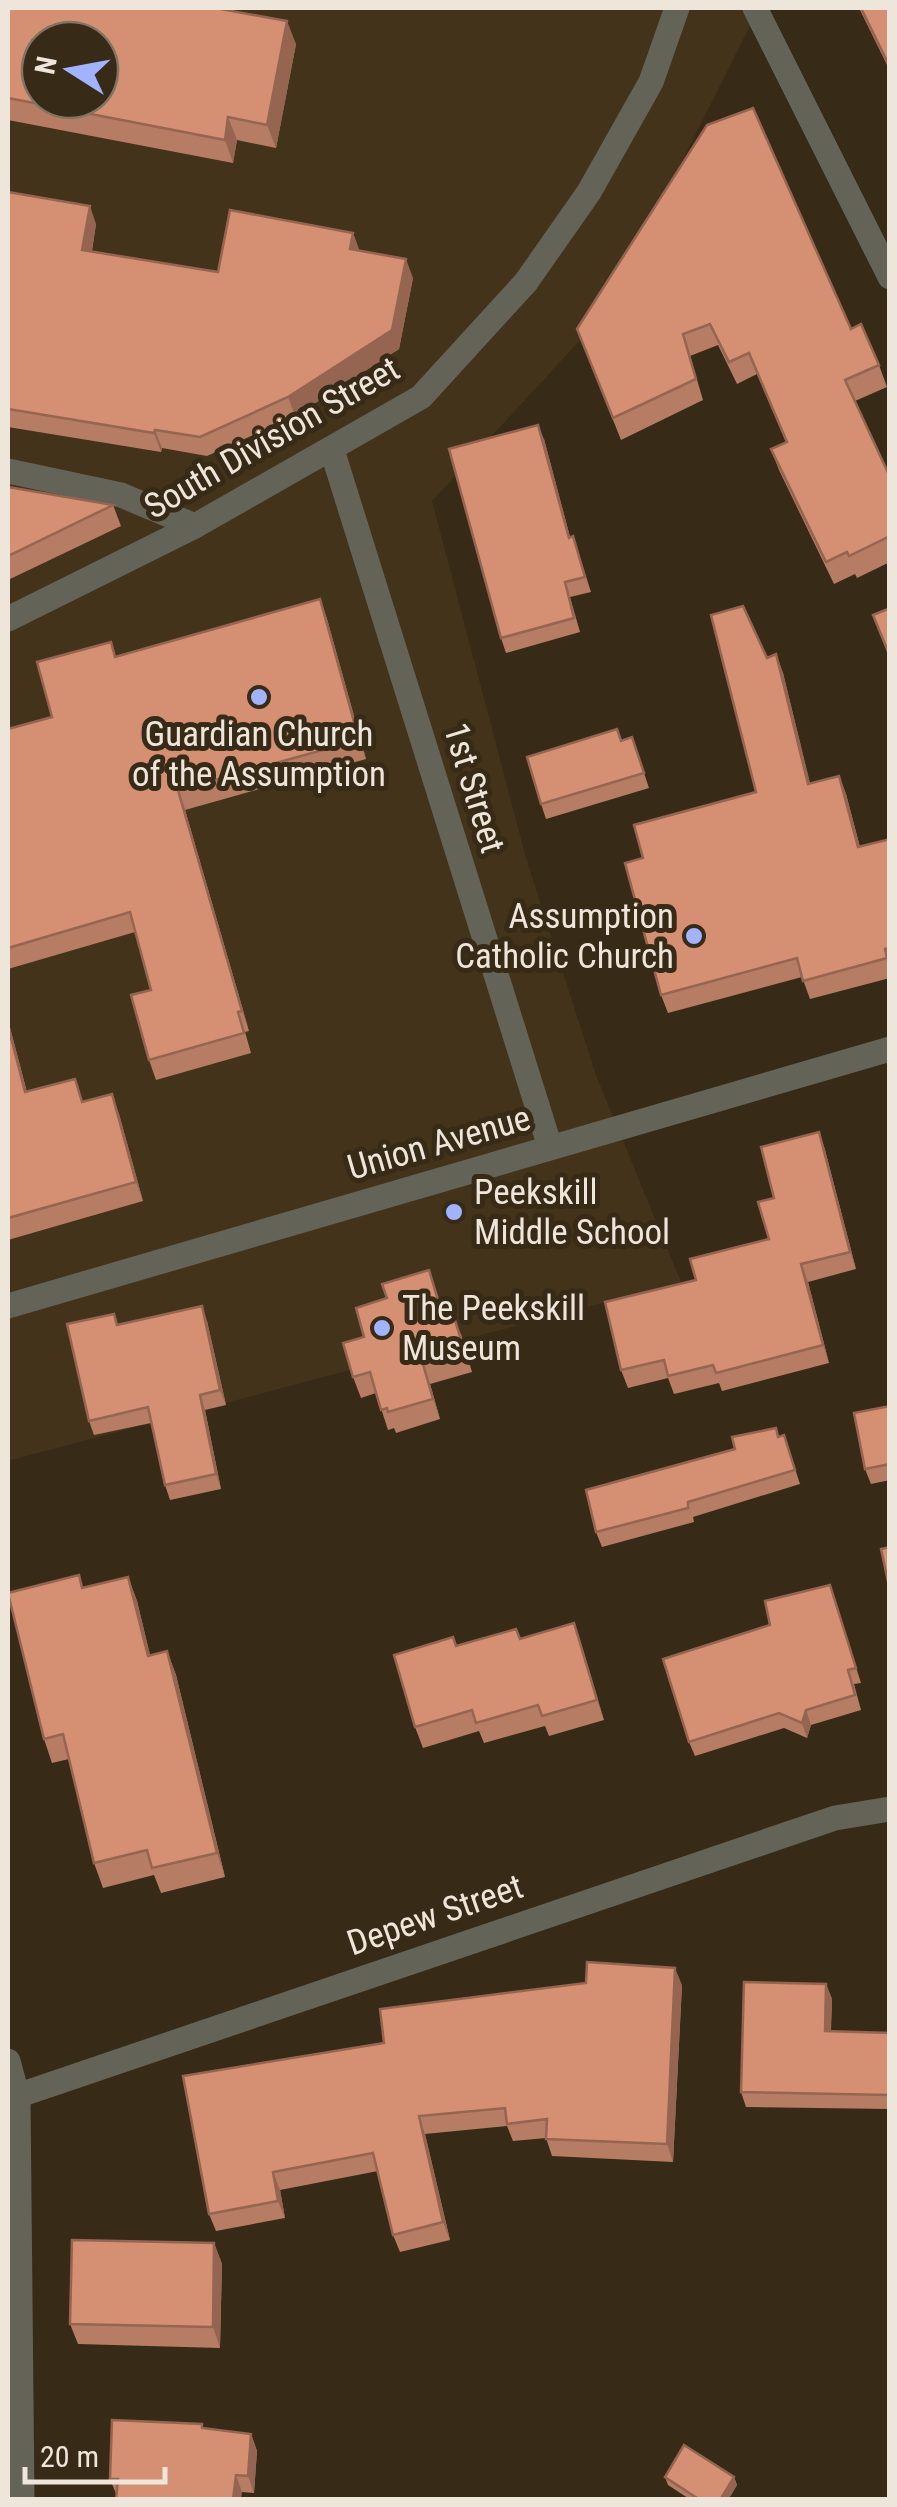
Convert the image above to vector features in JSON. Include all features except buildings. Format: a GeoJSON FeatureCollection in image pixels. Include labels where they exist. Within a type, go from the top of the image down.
{"type":"FeatureCollection","features":[{"type":"Feature","properties":{"kind":"street","name":"South Division Street"},"geometry":{"type":"LineString","coordinates":[[8,620],[195,526],[422,397],[526,282],[589,192],[651,82],[677,8]]}},
{"type":"Feature","properties":{"kind":"street"},"geometry":{"type":"LineString","coordinates":[[755,8],[890,276]]}},
{"type":"Feature","properties":{"kind":"street","name":"1st Street"},"geometry":{"type":"LineString","coordinates":[[332,450],[550,1147]]}},
{"type":"Feature","properties":{"kind":"street"},"geometry":{"type":"LineString","coordinates":[[8,472],[121,495],[195,526]]}},
{"type":"Feature","properties":{"kind":"street","name":"Union Avenue"},"geometry":{"type":"LineString","coordinates":[[8,1306],[890,1048]]}},
{"type":"Feature","properties":{"kind":"street","name":"Depew Street"},"geometry":{"type":"LineString","coordinates":[[13,2098],[466,1940],[835,1818],[890,1810]]}},
{"type":"Feature","properties":{"kind":"street"},"geometry":{"type":"LineString","coordinates":[[8,2060],[13,2098],[22,2500]]}},
{"type":"Feature","properties":{"kind":"shaded area"},"geometry":{"type":"Polygon","coordinates":[[[8,8],[759,8],[606,312],[432,501],[526,858],[596,1075],[681,1282],[8,1461],[8,8]]]}},
{"type":"Feature","properties":{"kind":"place","name":"Guardian Church of the Assumption"},"geometry":{"type":"Point","coordinates":[259,697]}},
{"type":"Feature","properties":{"kind":"place","name":"Assumption Catholic Church"},"geometry":{"type":"Point","coordinates":[694,936]}},
{"type":"Feature","properties":{"kind":"place","name":"Peekskill Middle School"},"geometry":{"type":"Point","coordinates":[454,1212]}},
{"type":"Feature","properties":{"kind":"place","name":"The Peekskill Museum"},"geometry":{"type":"Point","coordinates":[382,1328]}}]}
